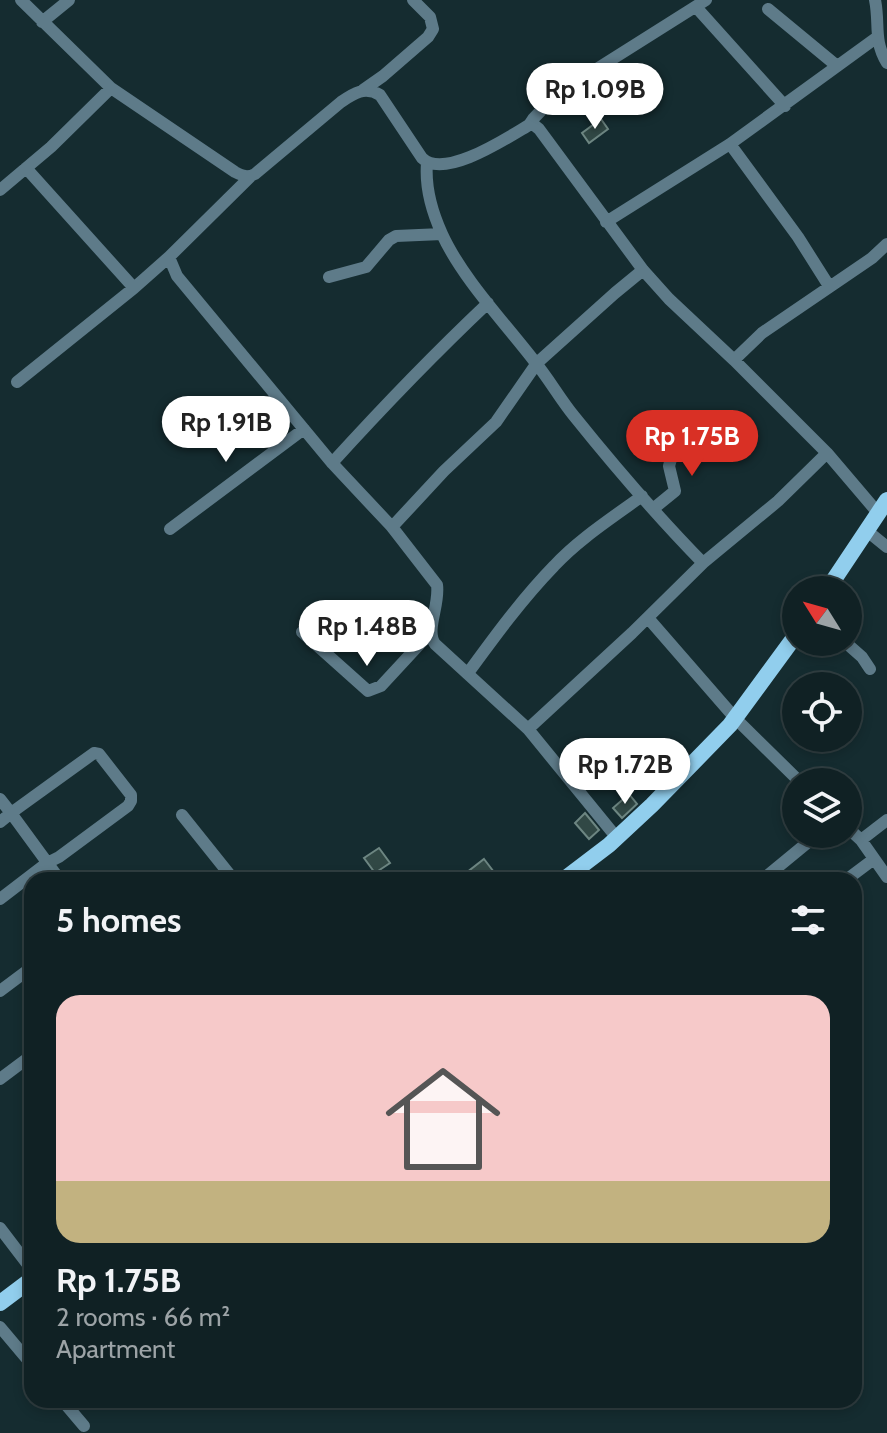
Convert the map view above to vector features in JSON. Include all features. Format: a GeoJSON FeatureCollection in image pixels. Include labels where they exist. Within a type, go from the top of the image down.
{"type":"FeatureCollection","features":[{"type":"Feature","properties":{"kind":"main road"},"geometry":{"type":"LineString","coordinates":[[836,576],[883,507]]}},
{"type":"Feature","properties":{"kind":"main road"},"geometry":{"type":"LineString","coordinates":[[576,872],[652,805],[735,718],[782,654]]}},
{"type":"Feature","properties":{"kind":"main road"},"geometry":{"type":"LineString","coordinates":[[0,1303],[24,1285]]}},
{"type":"Feature","properties":{"kind":"street"},"geometry":{"type":"LineString","coordinates":[[21,0],[111,88],[235,172],[250,177]]}},
{"type":"Feature","properties":{"kind":"street"},"geometry":{"type":"LineString","coordinates":[[42,22],[69,0]]}},
{"type":"Feature","properties":{"kind":"street"},"geometry":{"type":"LineString","coordinates":[[363,90],[395,66],[433,29],[430,17],[413,0]]}},
{"type":"Feature","properties":{"kind":"street"},"geometry":{"type":"LineString","coordinates":[[875,0],[878,14],[876,38],[887,63]]}},
{"type":"Feature","properties":{"kind":"street"},"geometry":{"type":"LineString","coordinates":[[17,382],[134,288],[250,177],[355,92],[372,91],[380,95],[422,158],[427,163],[444,165],[485,151],[529,125],[557,94],[701,3],[785,106]]}},
{"type":"Feature","properties":{"kind":"street"},"geometry":{"type":"LineString","coordinates":[[768,9],[837,66]]}},
{"type":"Feature","properties":{"kind":"street"},"geometry":{"type":"LineString","coordinates":[[606,222],[730,144],[876,38]]}},
{"type":"Feature","properties":{"kind":"street"},"geometry":{"type":"LineString","coordinates":[[0,190],[51,147],[111,88]]}},
{"type":"Feature","properties":{"kind":"street"},"geometry":{"type":"LineString","coordinates":[[529,125],[539,129],[606,222],[669,299],[883,507]]}},
{"type":"Feature","properties":{"kind":"street"},"geometry":{"type":"LineString","coordinates":[[730,144],[798,237],[829,286]]}},
{"type":"Feature","properties":{"kind":"street"},"geometry":{"type":"LineString","coordinates":[[427,163],[426,184],[442,234],[460,265],[537,363],[573,415],[703,563]]}},
{"type":"Feature","properties":{"kind":"street"},"geometry":{"type":"LineString","coordinates":[[26,168],[134,288]]}},
{"type":"Feature","properties":{"kind":"street"},"geometry":{"type":"LineString","coordinates":[[329,277],[366,267],[396,236],[442,234]]}},
{"type":"Feature","properties":{"kind":"street"},"geometry":{"type":"LineString","coordinates":[[734,360],[762,333],[872,258],[887,244]]}},
{"type":"Feature","properties":{"kind":"street"},"geometry":{"type":"LineString","coordinates":[[169,257],[177,276],[332,463],[392,527],[437,585],[439,596],[431,639],[528,729],[617,838]]}},
{"type":"Feature","properties":{"kind":"street"},"geometry":{"type":"LineString","coordinates":[[392,527],[444,471],[496,422],[537,363],[643,270]]}},
{"type":"Feature","properties":{"kind":"street"},"geometry":{"type":"LineString","coordinates":[[332,463],[448,340],[488,303]]}},
{"type":"Feature","properties":{"kind":"street"},"geometry":{"type":"LineString","coordinates":[[653,509],[675,491],[669,466],[671,459],[715,425]]}},
{"type":"Feature","properties":{"kind":"street"},"geometry":{"type":"LineString","coordinates":[[170,529],[304,429]]}},
{"type":"Feature","properties":{"kind":"street"},"geometry":{"type":"LineString","coordinates":[[528,729],[703,563],[778,501],[827,453]]}},
{"type":"Feature","properties":{"kind":"street"},"geometry":{"type":"LineString","coordinates":[[468,673],[514,610],[555,564],[642,496]]}},
{"type":"Feature","properties":{"kind":"street"},"geometry":{"type":"LineString","coordinates":[[866,530],[887,547]]}},
{"type":"Feature","properties":{"kind":"street"},"geometry":{"type":"LineString","coordinates":[[648,618],[735,718],[786,768]]}},
{"type":"Feature","properties":{"kind":"street"},"geometry":{"type":"LineString","coordinates":[[302,632],[368,691],[381,686],[430,633]]}},
{"type":"Feature","properties":{"kind":"street"},"geometry":{"type":"LineString","coordinates":[[861,656],[870,669]]}},
{"type":"Feature","properties":{"kind":"street"},"geometry":{"type":"LineString","coordinates":[[5,818],[94,753],[102,756],[131,795],[128,806],[35,872]]}},
{"type":"Feature","properties":{"kind":"street"},"geometry":{"type":"LineString","coordinates":[[0,799],[5,818],[54,872]]}},
{"type":"Feature","properties":{"kind":"street"},"geometry":{"type":"LineString","coordinates":[[182,815],[228,872]]}},
{"type":"Feature","properties":{"kind":"street"},"geometry":{"type":"LineString","coordinates":[[862,839],[887,820]]}},
{"type":"Feature","properties":{"kind":"street"},"geometry":{"type":"LineString","coordinates":[[862,841],[887,877]]}},
{"type":"Feature","properties":{"kind":"street"},"geometry":{"type":"LineString","coordinates":[[772,872],[801,848]]}},
{"type":"Feature","properties":{"kind":"street"},"geometry":{"type":"LineString","coordinates":[[857,872],[874,859]]}},
{"type":"Feature","properties":{"kind":"street"},"geometry":{"type":"LineString","coordinates":[[0,899],[24,881]]}},
{"type":"Feature","properties":{"kind":"street"},"geometry":{"type":"LineString","coordinates":[[0,991],[24,973]]}},
{"type":"Feature","properties":{"kind":"street"},"geometry":{"type":"LineString","coordinates":[[0,1079],[24,1061]]}},
{"type":"Feature","properties":{"kind":"street"},"geometry":{"type":"LineString","coordinates":[[0,1228],[24,1260]]}},
{"type":"Feature","properties":{"kind":"street"},"geometry":{"type":"LineString","coordinates":[[0,1327],[24,1356]]}},
{"type":"Feature","properties":{"kind":"street"},"geometry":{"type":"LineString","coordinates":[[69,1408],[84,1426]]}},
{"type":"Feature","properties":{"kind":"building"},"geometry":{"type":"Polygon","coordinates":[[[601,119],[608,129],[589,143],[582,133],[601,119]]]}},
{"type":"Feature","properties":{"kind":"building"},"geometry":{"type":"Polygon","coordinates":[[[629,794],[637,804],[622,818],[613,808],[629,794]]]}},
{"type":"Feature","properties":{"kind":"building"},"geometry":{"type":"Polygon","coordinates":[[[585,813],[599,830],[589,839],[575,823],[585,813]]]}},
{"type":"Feature","properties":{"kind":"building"},"geometry":{"type":"Polygon","coordinates":[[[379,848],[390,863],[374,872],[364,858],[379,848]]]}},
{"type":"Feature","properties":{"kind":"building"},"geometry":{"type":"Polygon","coordinates":[[[484,859],[494,872],[467,872],[484,859]]]}}]}
